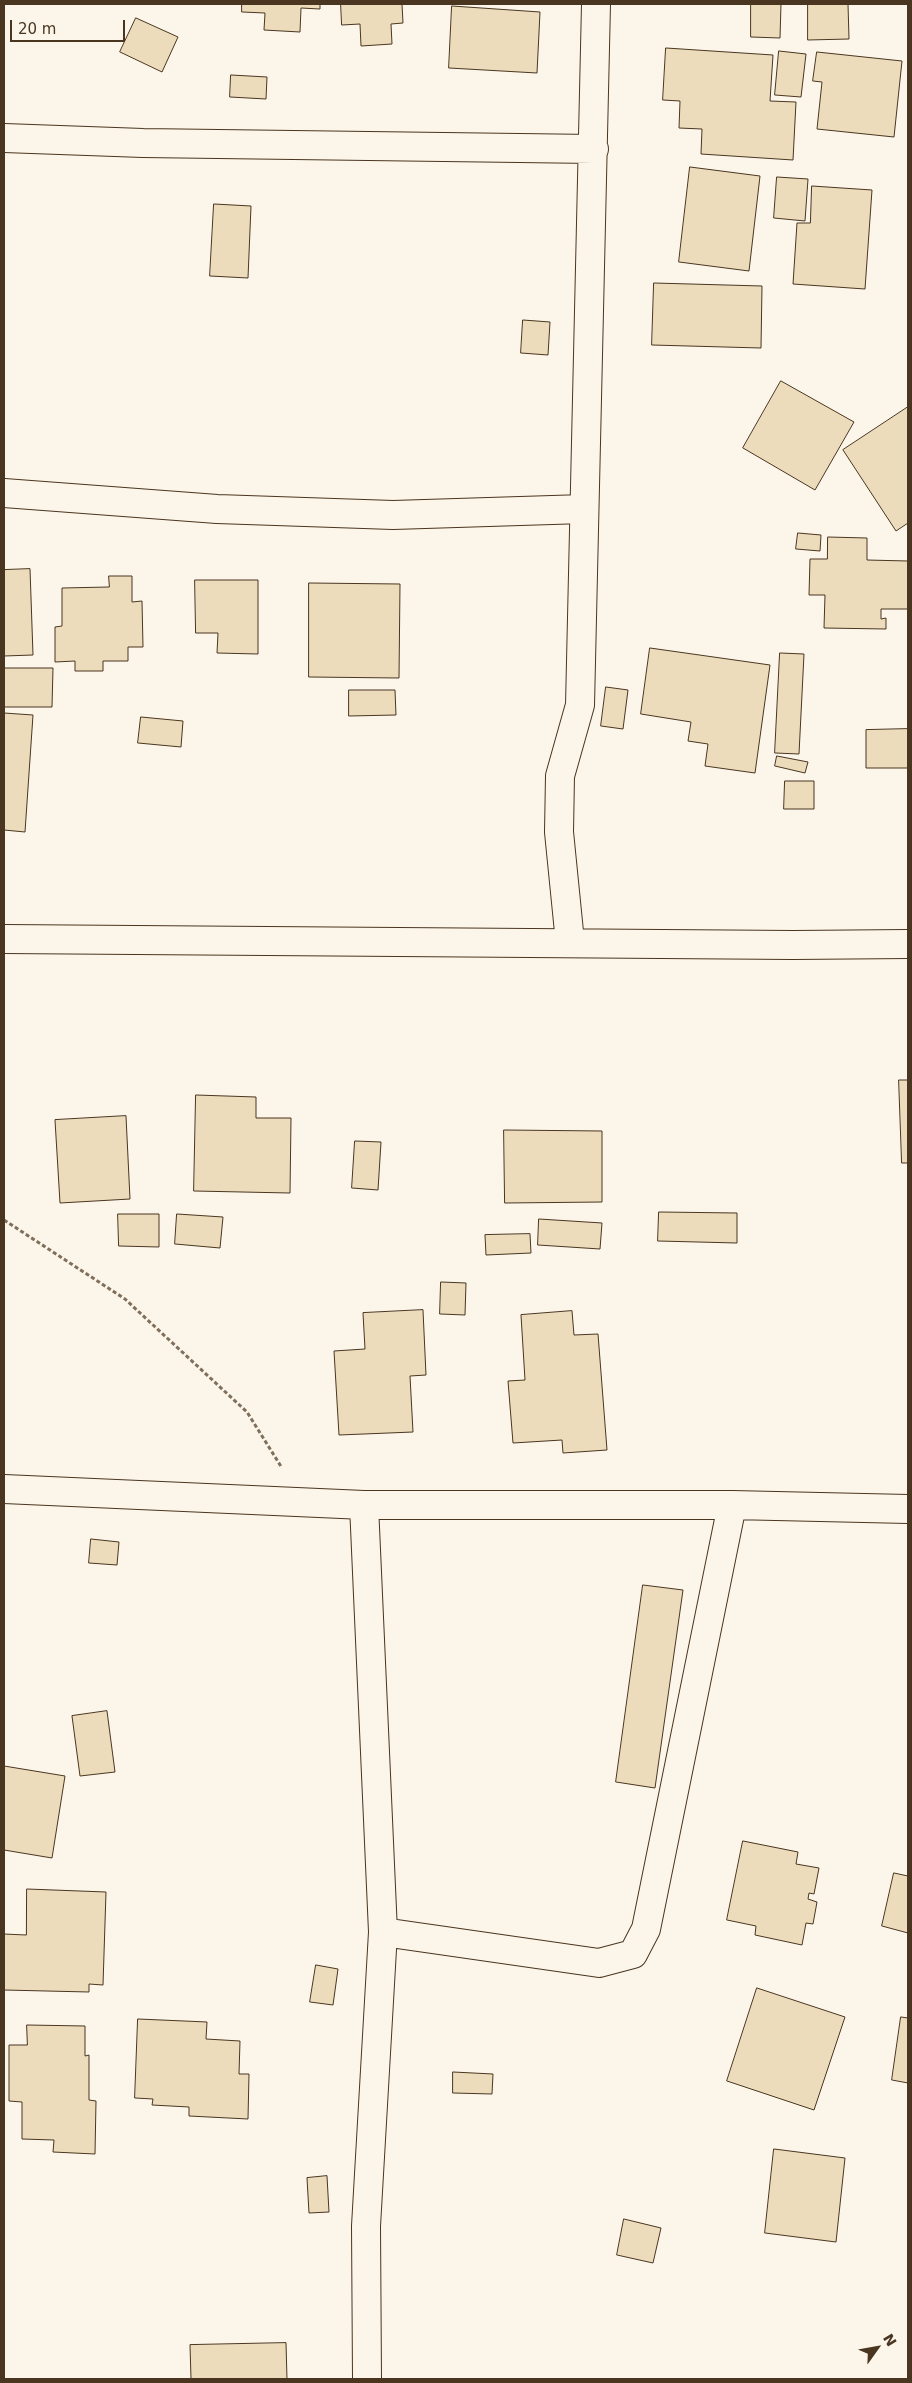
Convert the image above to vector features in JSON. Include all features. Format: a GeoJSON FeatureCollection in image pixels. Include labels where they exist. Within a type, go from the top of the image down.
{"type":"FeatureCollection","features":[{"type":"Feature","properties":{"kind":"street"},"geometry":{"type":"LineString","coordinates":[[570,942],[559,832],[560,776],[580,705],[596,4]]}},
{"type":"Feature","properties":{"kind":"street"},"geometry":{"type":"LineString","coordinates":[[4,138],[143,143],[594,149]]}},
{"type":"Feature","properties":{"kind":"street"},"geometry":{"type":"LineString","coordinates":[[4,493],[217,509],[393,515],[584,509]]}},
{"type":"Feature","properties":{"kind":"street"},"geometry":{"type":"LineString","coordinates":[[4,939],[793,945],[908,944]]}},
{"type":"Feature","properties":{"kind":"street"},"geometry":{"type":"LineString","coordinates":[[4,1489],[364,1505],[732,1505],[908,1509]]}},
{"type":"Feature","properties":{"kind":"street"},"geometry":{"type":"LineString","coordinates":[[364,1505],[383,1932],[366,2226],[367,2379]]}},
{"type":"Feature","properties":{"kind":"street"},"geometry":{"type":"LineString","coordinates":[[383,1932],[599,1963],[633,1954],[646,1929],[732,1505]]}},
{"type":"Feature","properties":{"kind":"path"},"geometry":{"type":"LineString","coordinates":[[4,1220],[125,1299],[247,1412],[303,1502]]}},
{"type":"Feature","properties":{"kind":"building"},"geometry":{"type":"Polygon","coordinates":[[[242,4],[320,4],[320,9],[301,8],[300,32],[264,30],[265,13],[242,12],[242,4]]]}},
{"type":"Feature","properties":{"kind":"building"},"geometry":{"type":"Polygon","coordinates":[[[341,4],[402,4],[403,23],[391,24],[392,44],[361,46],[360,24],[342,25],[341,4]]]}},
{"type":"Feature","properties":{"kind":"building"},"geometry":{"type":"Polygon","coordinates":[[[751,4],[781,4],[780,38],[751,37],[751,4]]]}},
{"type":"Feature","properties":{"kind":"building"},"geometry":{"type":"Polygon","coordinates":[[[808,4],[848,4],[849,39],[808,40],[808,4]]]}},
{"type":"Feature","properties":{"kind":"building"},"geometry":{"type":"Polygon","coordinates":[[[452,6],[540,12],[537,73],[449,68],[452,6]]]}},
{"type":"Feature","properties":{"kind":"building"},"geometry":{"type":"Polygon","coordinates":[[[136,18],[178,37],[162,72],[120,52],[136,18]]]}},
{"type":"Feature","properties":{"kind":"building"},"geometry":{"type":"Polygon","coordinates":[[[666,48],[773,55],[770,101],[796,102],[793,160],[701,154],[702,129],[679,128],[680,101],[663,100],[666,48]]]}},
{"type":"Feature","properties":{"kind":"building"},"geometry":{"type":"Polygon","coordinates":[[[779,51],[806,54],[801,97],[775,95],[779,51]]]}},
{"type":"Feature","properties":{"kind":"building"},"geometry":{"type":"Polygon","coordinates":[[[817,52],[902,61],[894,137],[817,129],[822,82],[813,81],[817,52]]]}},
{"type":"Feature","properties":{"kind":"building"},"geometry":{"type":"Polygon","coordinates":[[[231,75],[267,77],[266,99],[230,97],[231,75]]]}},
{"type":"Feature","properties":{"kind":"building"},"geometry":{"type":"Polygon","coordinates":[[[690,167],[760,176],[749,271],[679,262],[690,167]]]}},
{"type":"Feature","properties":{"kind":"building"},"geometry":{"type":"Polygon","coordinates":[[[777,177],[808,179],[805,221],[774,218],[777,177]]]}},
{"type":"Feature","properties":{"kind":"building"},"geometry":{"type":"Polygon","coordinates":[[[812,186],[872,190],[865,289],[793,284],[797,223],[810,223],[812,186]]]}},
{"type":"Feature","properties":{"kind":"building"},"geometry":{"type":"Polygon","coordinates":[[[214,204],[251,206],[248,278],[210,276],[214,204]]]}},
{"type":"Feature","properties":{"kind":"building"},"geometry":{"type":"Polygon","coordinates":[[[654,283],[762,286],[761,348],[652,345],[654,283]]]}},
{"type":"Feature","properties":{"kind":"building"},"geometry":{"type":"Polygon","coordinates":[[[523,320],[550,322],[548,355],[521,353],[523,320]]]}},
{"type":"Feature","properties":{"kind":"building"},"geometry":{"type":"Polygon","coordinates":[[[781,381],[854,422],[815,490],[743,448],[781,381]]]}},
{"type":"Feature","properties":{"kind":"building"},"geometry":{"type":"Polygon","coordinates":[[[908,407],[908,523],[896,531],[843,450],[908,407]]]}},
{"type":"Feature","properties":{"kind":"building"},"geometry":{"type":"Polygon","coordinates":[[[798,533],[821,535],[820,551],[796,549],[798,533]]]}},
{"type":"Feature","properties":{"kind":"building"},"geometry":{"type":"Polygon","coordinates":[[[828,537],[867,538],[867,560],[908,561],[908,609],[881,609],[881,619],[886,618],[886,629],[824,628],[825,595],[809,595],[810,559],[827,559],[828,537]]]}},
{"type":"Feature","properties":{"kind":"building"},"geometry":{"type":"Polygon","coordinates":[[[30,569],[33,655],[4,656],[4,570],[30,569]]]}},
{"type":"Feature","properties":{"kind":"building"},"geometry":{"type":"Polygon","coordinates":[[[109,576],[132,576],[132,602],[142,601],[143,647],[128,647],[128,661],[103,661],[103,671],[75,671],[75,661],[55,662],[55,627],[62,626],[62,588],[109,587],[109,576]]]}},
{"type":"Feature","properties":{"kind":"building"},"geometry":{"type":"Polygon","coordinates":[[[195,580],[258,580],[258,654],[217,653],[218,633],[196,633],[195,580]]]}},
{"type":"Feature","properties":{"kind":"building"},"geometry":{"type":"Polygon","coordinates":[[[309,583],[400,584],[399,678],[309,677],[309,583]]]}},
{"type":"Feature","properties":{"kind":"building"},"geometry":{"type":"Polygon","coordinates":[[[650,648],[770,665],[755,773],[705,766],[708,744],[688,741],[691,722],[641,714],[650,648]]]}},
{"type":"Feature","properties":{"kind":"building"},"geometry":{"type":"Polygon","coordinates":[[[780,653],[804,654],[799,754],[775,753],[780,653]]]}},
{"type":"Feature","properties":{"kind":"building"},"geometry":{"type":"Polygon","coordinates":[[[4,668],[53,668],[52,707],[4,707],[4,668]]]}},
{"type":"Feature","properties":{"kind":"building"},"geometry":{"type":"Polygon","coordinates":[[[606,687],[628,690],[623,729],[601,726],[606,687]]]}},
{"type":"Feature","properties":{"kind":"building"},"geometry":{"type":"Polygon","coordinates":[[[349,690],[395,690],[396,715],[349,716],[349,690]]]}},
{"type":"Feature","properties":{"kind":"building"},"geometry":{"type":"Polygon","coordinates":[[[4,713],[33,715],[25,832],[4,830],[4,713]]]}},
{"type":"Feature","properties":{"kind":"building"},"geometry":{"type":"Polygon","coordinates":[[[141,717],[183,721],[181,747],[138,743],[141,717]]]}},
{"type":"Feature","properties":{"kind":"building"},"geometry":{"type":"Polygon","coordinates":[[[908,729],[908,768],[866,768],[866,730],[908,729]]]}},
{"type":"Feature","properties":{"kind":"building"},"geometry":{"type":"Polygon","coordinates":[[[777,756],[808,762],[805,773],[775,766],[777,756]]]}},
{"type":"Feature","properties":{"kind":"building"},"geometry":{"type":"Polygon","coordinates":[[[785,781],[814,781],[814,809],[784,809],[785,781]]]}},
{"type":"Feature","properties":{"kind":"building"},"geometry":{"type":"Polygon","coordinates":[[[899,1080],[908,1080],[908,1163],[902,1163],[899,1080]]]}},
{"type":"Feature","properties":{"kind":"building"},"geometry":{"type":"Polygon","coordinates":[[[196,1095],[256,1097],[256,1118],[291,1118],[290,1193],[194,1191],[196,1095]]]}},
{"type":"Feature","properties":{"kind":"building"},"geometry":{"type":"Polygon","coordinates":[[[126,1116],[130,1199],[60,1203],[55,1120],[126,1116]]]}},
{"type":"Feature","properties":{"kind":"building"},"geometry":{"type":"Polygon","coordinates":[[[504,1130],[602,1131],[602,1202],[505,1203],[504,1130]]]}},
{"type":"Feature","properties":{"kind":"building"},"geometry":{"type":"Polygon","coordinates":[[[355,1141],[381,1142],[378,1190],[352,1188],[355,1141]]]}},
{"type":"Feature","properties":{"kind":"building"},"geometry":{"type":"Polygon","coordinates":[[[659,1212],[737,1213],[737,1243],[658,1241],[659,1212]]]}},
{"type":"Feature","properties":{"kind":"building"},"geometry":{"type":"Polygon","coordinates":[[[118,1214],[159,1214],[159,1247],[119,1246],[118,1214]]]}},
{"type":"Feature","properties":{"kind":"building"},"geometry":{"type":"Polygon","coordinates":[[[177,1214],[223,1217],[220,1248],[175,1244],[177,1214]]]}},
{"type":"Feature","properties":{"kind":"building"},"geometry":{"type":"Polygon","coordinates":[[[539,1219],[602,1223],[600,1249],[538,1245],[539,1219]]]}},
{"type":"Feature","properties":{"kind":"building"},"geometry":{"type":"Polygon","coordinates":[[[530,1234],[531,1253],[486,1255],[485,1235],[530,1234]]]}},
{"type":"Feature","properties":{"kind":"building"},"geometry":{"type":"Polygon","coordinates":[[[441,1282],[466,1283],[465,1315],[440,1314],[441,1282]]]}},
{"type":"Feature","properties":{"kind":"building"},"geometry":{"type":"Polygon","coordinates":[[[423,1310],[426,1375],[410,1376],[413,1432],[339,1435],[334,1351],[365,1349],[363,1313],[423,1310]]]}},
{"type":"Feature","properties":{"kind":"building"},"geometry":{"type":"Polygon","coordinates":[[[572,1311],[574,1335],[598,1334],[607,1450],[563,1453],[562,1440],[513,1443],[508,1381],[525,1380],[521,1315],[572,1311]]]}},
{"type":"Feature","properties":{"kind":"building"},"geometry":{"type":"Polygon","coordinates":[[[91,1539],[119,1542],[117,1565],[89,1563],[91,1539]]]}},
{"type":"Feature","properties":{"kind":"building"},"geometry":{"type":"Polygon","coordinates":[[[643,1585],[683,1590],[655,1788],[616,1782],[643,1585]]]}},
{"type":"Feature","properties":{"kind":"building"},"geometry":{"type":"Polygon","coordinates":[[[107,1711],[115,1772],[80,1776],[72,1716],[107,1711]]]}},
{"type":"Feature","properties":{"kind":"building"},"geometry":{"type":"Polygon","coordinates":[[[4,1766],[65,1776],[52,1858],[4,1850],[4,1766]]]}},
{"type":"Feature","properties":{"kind":"building"},"geometry":{"type":"Polygon","coordinates":[[[743,1841],[798,1852],[796,1864],[819,1868],[814,1894],[809,1893],[808,1899],[817,1902],[813,1924],[806,1923],[802,1945],[755,1935],[756,1926],[727,1920],[743,1841]]]}},
{"type":"Feature","properties":{"kind":"building"},"geometry":{"type":"Polygon","coordinates":[[[894,1873],[908,1876],[908,1933],[882,1926],[894,1873]]]}},
{"type":"Feature","properties":{"kind":"building"},"geometry":{"type":"Polygon","coordinates":[[[27,1889],[106,1892],[103,1985],[89,1984],[89,1992],[4,1990],[4,1934],[26,1935],[27,1889]]]}},
{"type":"Feature","properties":{"kind":"building"},"geometry":{"type":"Polygon","coordinates":[[[316,1965],[338,1969],[333,2005],[310,2002],[316,1965]]]}},
{"type":"Feature","properties":{"kind":"building"},"geometry":{"type":"Polygon","coordinates":[[[757,1988],[845,2017],[814,2110],[727,2081],[757,1988]]]}},
{"type":"Feature","properties":{"kind":"building"},"geometry":{"type":"Polygon","coordinates":[[[901,2017],[908,2018],[908,2083],[892,2080],[901,2017]]]}},
{"type":"Feature","properties":{"kind":"building"},"geometry":{"type":"Polygon","coordinates":[[[138,2019],[207,2022],[206,2039],[240,2041],[239,2074],[249,2074],[248,2119],[189,2116],[189,2107],[152,2105],[153,2099],[135,2098],[138,2019]]]}},
{"type":"Feature","properties":{"kind":"building"},"geometry":{"type":"Polygon","coordinates":[[[27,2025],[85,2026],[85,2056],[89,2055],[89,2100],[96,2101],[95,2154],[53,2152],[54,2140],[22,2139],[22,2102],[9,2101],[9,2045],[27,2045],[27,2025]]]}},
{"type":"Feature","properties":{"kind":"building"},"geometry":{"type":"Polygon","coordinates":[[[453,2072],[493,2074],[492,2094],[453,2093],[453,2072]]]}},
{"type":"Feature","properties":{"kind":"building"},"geometry":{"type":"Polygon","coordinates":[[[774,2149],[845,2158],[836,2242],[765,2233],[774,2149]]]}},
{"type":"Feature","properties":{"kind":"building"},"geometry":{"type":"Polygon","coordinates":[[[327,2176],[329,2212],[309,2213],[307,2178],[327,2176]]]}},
{"type":"Feature","properties":{"kind":"building"},"geometry":{"type":"Polygon","coordinates":[[[624,2219],[661,2228],[653,2263],[617,2255],[624,2219]]]}},
{"type":"Feature","properties":{"kind":"building"},"geometry":{"type":"Polygon","coordinates":[[[286,2343],[287,2379],[191,2379],[190,2345],[286,2343]]]}}]}
